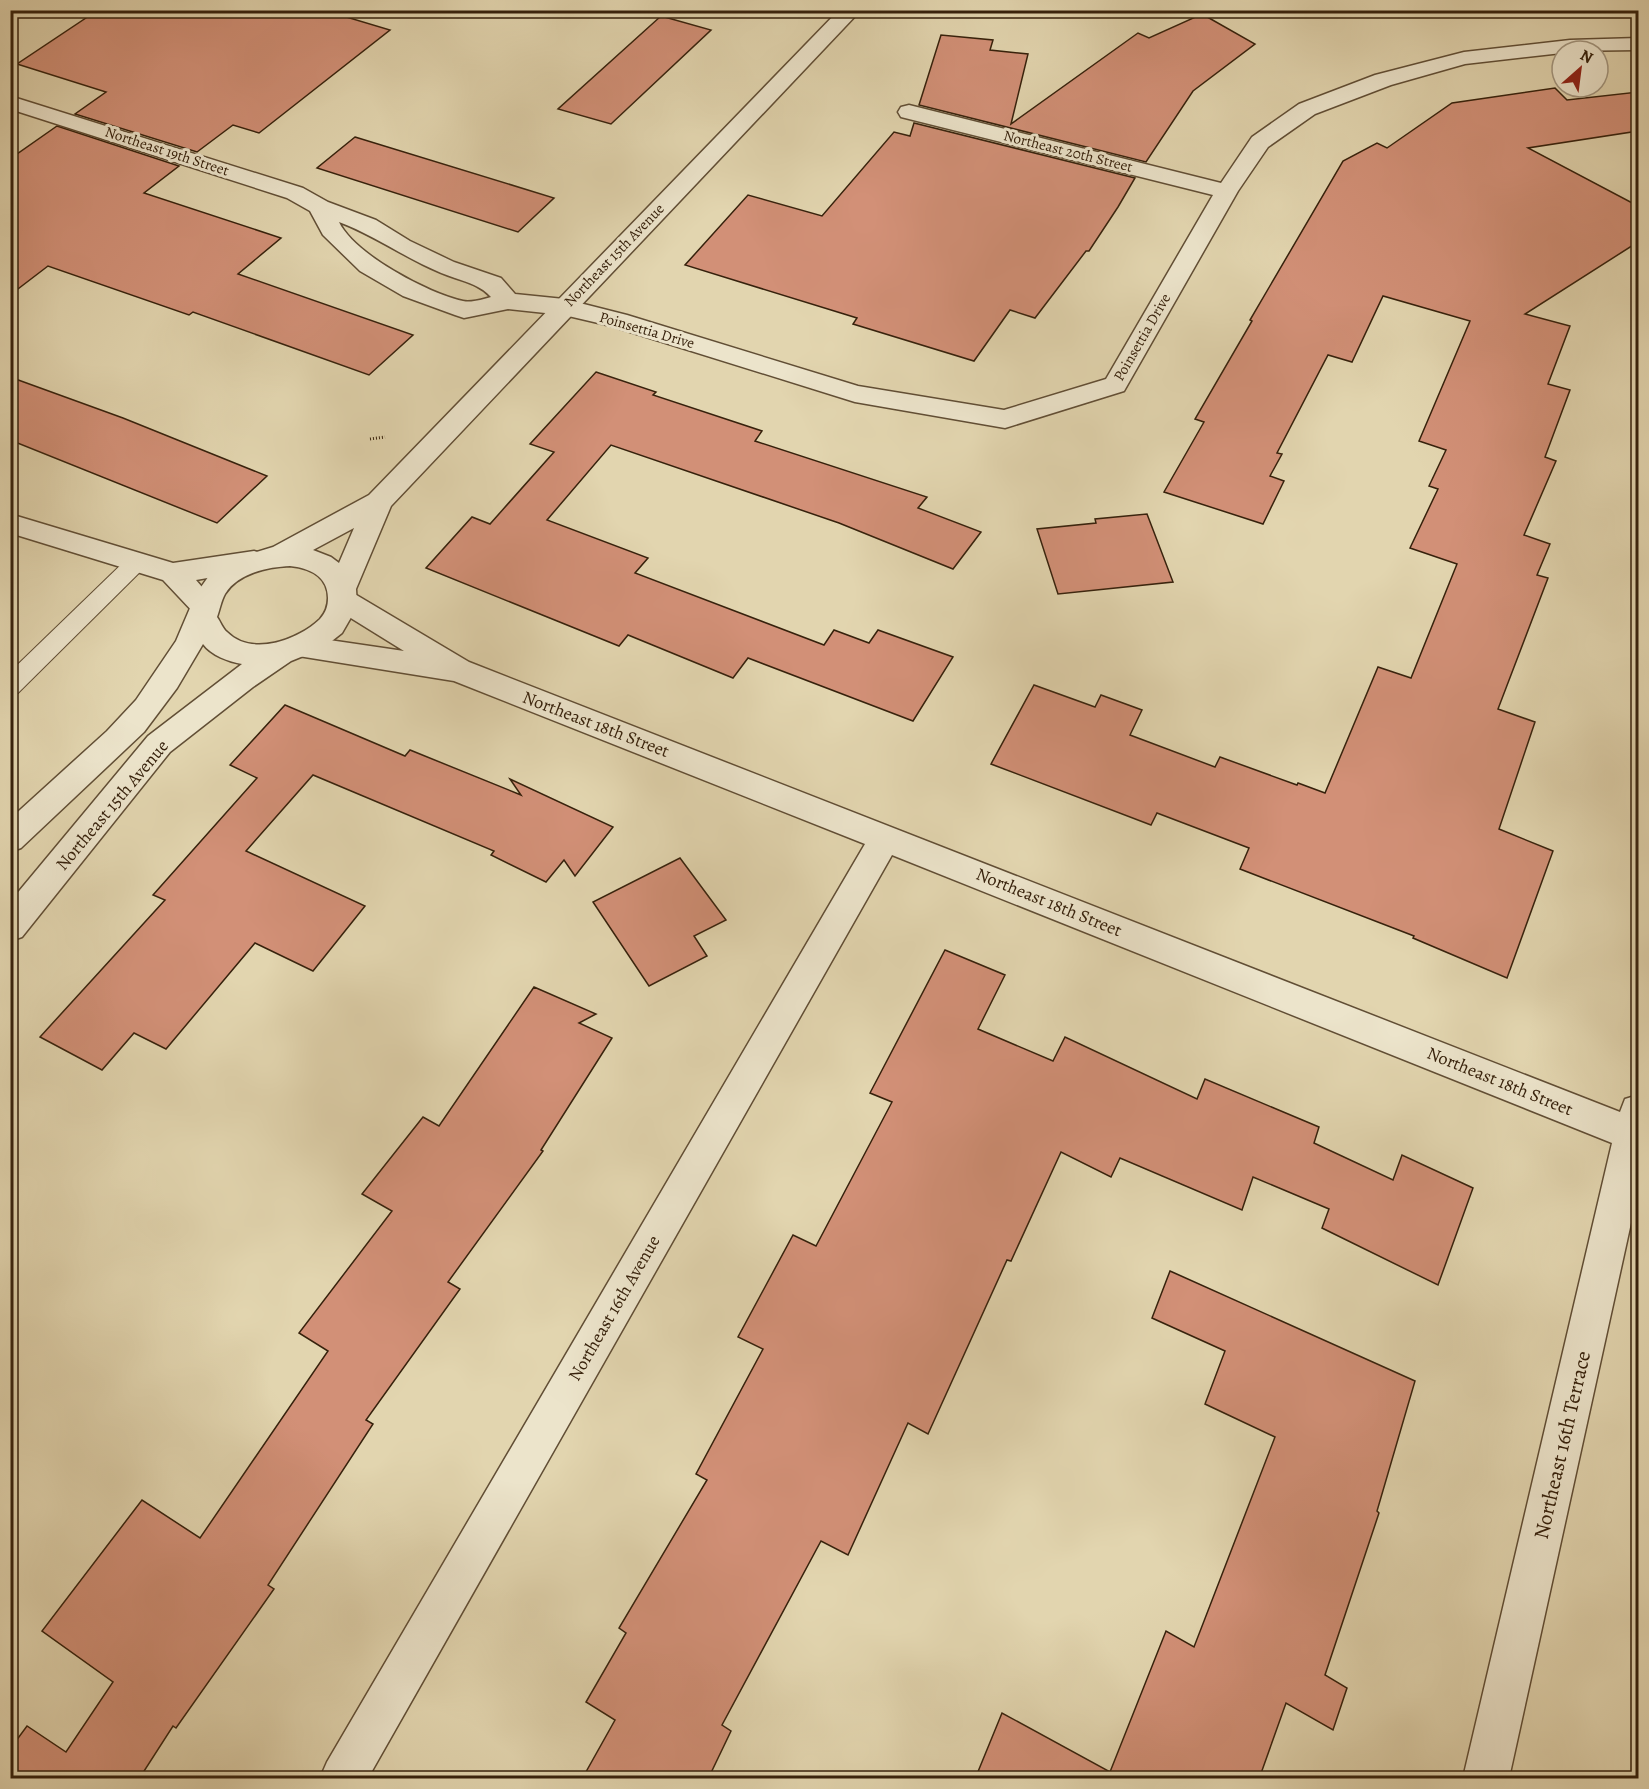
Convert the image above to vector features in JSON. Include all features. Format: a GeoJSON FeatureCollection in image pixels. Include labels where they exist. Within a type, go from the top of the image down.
{"type":"FeatureCollection","features":[{"type":"Feature","properties":{"kind":"street","name":"Northeast 15th Avenue"},"geometry":{"type":"LineString","coordinates":[[266,559],[379,502],[851,10]]}},
{"type":"Feature","properties":{"kind":"street","name":"Poinsettia Drive"},"geometry":{"type":"LineString","coordinates":[[564,307],[618,320],[855,394],[1005,419],[1115,385],[1227,191],[1260,142],[1307,109],[1383,80],[1464,58],[1570,46],[1638,44]]}},
{"type":"Feature","properties":{"kind":"street","name":"Northeast 19th Street"},"geometry":{"type":"LineString","coordinates":[[10,102],[295,193],[320,207],[368,225],[402,246],[446,267],[492,283],[508,301]]}},
{"type":"Feature","properties":{"kind":"street","name":"Northeast 20th Street"},"geometry":{"type":"LineString","coordinates":[[909,112],[1227,191]]}},
{"type":"Feature","properties":{"kind":"street"},"geometry":{"type":"LineString","coordinates":[[320,207],[331,230],[368,266],[412,291],[464,310],[508,301],[564,307]]}},
{"type":"Feature","properties":{"kind":"street","name":"Northeast 15th Avenue"},"geometry":{"type":"LineString","coordinates":[[343,595],[379,502]]}},
{"type":"Feature","properties":{"kind":"street"},"geometry":{"type":"LineString","coordinates":[[10,523],[173,573],[266,559],[301,557],[321,563],[335,574],[343,595],[337,618],[322,634],[292,650],[258,656],[237,653],[219,644],[207,632],[204,612],[208,594],[227,575],[266,559]]}},
{"type":"Feature","properties":{"kind":"street"},"geometry":{"type":"LineString","coordinates":[[173,573],[204,612]]}},
{"type":"Feature","properties":{"kind":"street","name":"Northeast 18th Street"},"geometry":{"type":"LineString","coordinates":[[343,595],[458,670],[885,838],[1637,1127]]}},
{"type":"Feature","properties":{"kind":"street","name":"Northeast 15th Avenue"},"geometry":{"type":"LineString","coordinates":[[10,839],[127,730],[153,700],[204,612]]}},
{"type":"Feature","properties":{"kind":"street","name":"Northeast 15th Avenue"},"geometry":{"type":"LineString","coordinates":[[10,927],[159,744],[242,679],[292,650]]}},
{"type":"Feature","properties":{"kind":"street","name":"Northeast 18th Street"},"geometry":{"type":"LineString","coordinates":[[292,650],[458,670]]}},
{"type":"Feature","properties":{"kind":"street","name":"Northeast 16th Avenue"},"geometry":{"type":"LineString","coordinates":[[343,1779],[885,838]]}},
{"type":"Feature","properties":{"kind":"street","name":"Northeast 16th Terrace"},"geometry":{"type":"LineString","coordinates":[[1486,1779],[1637,1127]]}},
{"type":"Feature","properties":{"kind":"lane"},"geometry":{"type":"LineString","coordinates":[[10,687],[137,562]]}},
{"type":"Feature","properties":{"kind":"building"},"geometry":{"type":"Polygon","coordinates":[[[98,10],[323,10],[390,30],[259,133],[233,125],[197,152],[75,114],[106,92],[17,64],[98,10]]]}},
{"type":"Feature","properties":{"kind":"building"},"geometry":{"type":"Polygon","coordinates":[[[1202,14],[1255,44],[1193,91],[1146,162],[919,105],[941,35],[993,40],[990,50],[1028,54],[1011,124],[1138,33],[1149,38],[1202,14]]]}},
{"type":"Feature","properties":{"kind":"building"},"geometry":{"type":"Polygon","coordinates":[[[661,16],[711,30],[611,124],[558,109],[661,16]]]}},
{"type":"Feature","properties":{"kind":"building"},"geometry":{"type":"Polygon","coordinates":[[[1550,89],[1550,99],[1567,100],[1610,99],[1610,95],[1638,92],[1638,131],[1528,148],[1638,206],[1638,242],[1525,314],[1570,326],[1548,384],[1570,390],[1545,457],[1556,461],[1524,535],[1550,544],[1537,575],[1548,578],[1498,709],[1535,722],[1499,829],[1553,851],[1507,978],[1413,938],[1414,936],[1240,869],[1249,848],[1157,813],[1151,825],[991,764],[1034,685],[1095,707],[1101,695],[1142,710],[1130,735],[1215,767],[1220,757],[1325,793],[1378,667],[1411,678],[1457,564],[1410,548],[1438,489],[1429,486],[1446,450],[1419,441],[1470,321],[1383,296],[1352,362],[1328,355],[1277,453],[1282,454],[1270,476],[1284,481],[1263,524],[1164,492],[1204,422],[1195,419],[1343,161],[1377,143],[1387,148],[1452,103],[1550,89]]]}},
{"type":"Feature","properties":{"kind":"building"},"geometry":{"type":"Polygon","coordinates":[[[914,123],[1135,178],[1089,251],[1086,251],[1035,318],[1010,310],[974,361],[853,324],[857,318],[685,265],[748,195],[822,216],[894,132],[910,136],[914,123]]]}},
{"type":"Feature","properties":{"kind":"building"},"geometry":{"type":"Polygon","coordinates":[[[57,126],[179,166],[144,193],[281,238],[238,274],[413,335],[369,375],[193,312],[189,315],[48,266],[10,295],[10,159],[57,126]]]}},
{"type":"Feature","properties":{"kind":"building"},"geometry":{"type":"Polygon","coordinates":[[[355,137],[554,198],[518,232],[317,168],[355,137]]]}},
{"type":"Feature","properties":{"kind":"building"},"geometry":{"type":"Polygon","coordinates":[[[596,372],[656,392],[653,395],[762,431],[755,441],[927,497],[918,508],[981,532],[953,569],[839,523],[611,445],[547,520],[648,558],[635,573],[824,645],[834,630],[869,643],[878,630],[953,657],[913,721],[748,658],[733,678],[628,635],[619,646],[426,568],[472,517],[490,524],[554,452],[530,444],[596,372]]]}},
{"type":"Feature","properties":{"kind":"building"},"geometry":{"type":"Polygon","coordinates":[[[10,377],[123,418],[267,476],[217,523],[10,440],[10,377]]]}},
{"type":"Feature","properties":{"kind":"building"},"geometry":{"type":"Polygon","coordinates":[[[1147,514],[1173,582],[1058,594],[1037,529],[1096,523],[1095,519],[1147,514]]]}},
{"type":"Feature","properties":{"kind":"building"},"geometry":{"type":"Polygon","coordinates":[[[285,705],[405,756],[410,750],[521,795],[510,779],[613,827],[575,876],[564,860],[546,882],[491,855],[494,851],[313,775],[246,851],[365,906],[313,971],[255,943],[166,1049],[134,1033],[102,1070],[40,1037],[165,900],[153,895],[257,778],[230,765],[285,705]]]}},
{"type":"Feature","properties":{"kind":"building"},"geometry":{"type":"Polygon","coordinates":[[[680,858],[726,920],[694,936],[707,956],[649,986],[593,902],[680,858]]]}},
{"type":"Feature","properties":{"kind":"building"},"geometry":{"type":"Polygon","coordinates":[[[945,950],[1005,975],[978,1029],[1053,1061],[1065,1037],[1197,1099],[1205,1079],[1319,1127],[1314,1143],[1393,1180],[1402,1155],[1473,1188],[1438,1285],[1322,1228],[1329,1209],[1253,1177],[1242,1210],[1120,1158],[1111,1177],[1061,1152],[1011,1261],[1007,1260],[928,1434],[908,1423],[848,1555],[821,1541],[722,1725],[731,1731],[708,1779],[582,1779],[615,1720],[586,1702],[626,1633],[619,1628],[707,1480],[696,1474],[763,1349],[738,1337],[793,1235],[816,1246],[892,1102],[870,1093],[945,950]]]}},
{"type":"Feature","properties":{"kind":"building"},"geometry":{"type":"Polygon","coordinates":[[[534,987],[596,1014],[579,1023],[612,1038],[541,1150],[543,1151],[448,1282],[460,1289],[366,1420],[373,1424],[268,1585],[274,1589],[176,1728],[173,1726],[139,1779],[10,1779],[10,1749],[27,1726],[66,1752],[113,1682],[42,1631],[142,1500],[200,1538],[328,1351],[299,1333],[392,1211],[362,1194],[423,1117],[439,1126],[534,987]]]}},
{"type":"Feature","properties":{"kind":"building"},"geometry":{"type":"Polygon","coordinates":[[[1170,1271],[1415,1381],[1377,1511],[1379,1513],[1325,1675],[1347,1688],[1333,1730],[1286,1703],[1259,1779],[975,1779],[1002,1713],[1110,1772],[1166,1631],[1194,1647],[1275,1437],[1205,1404],[1225,1351],[1152,1318],[1170,1271]]]}}]}
